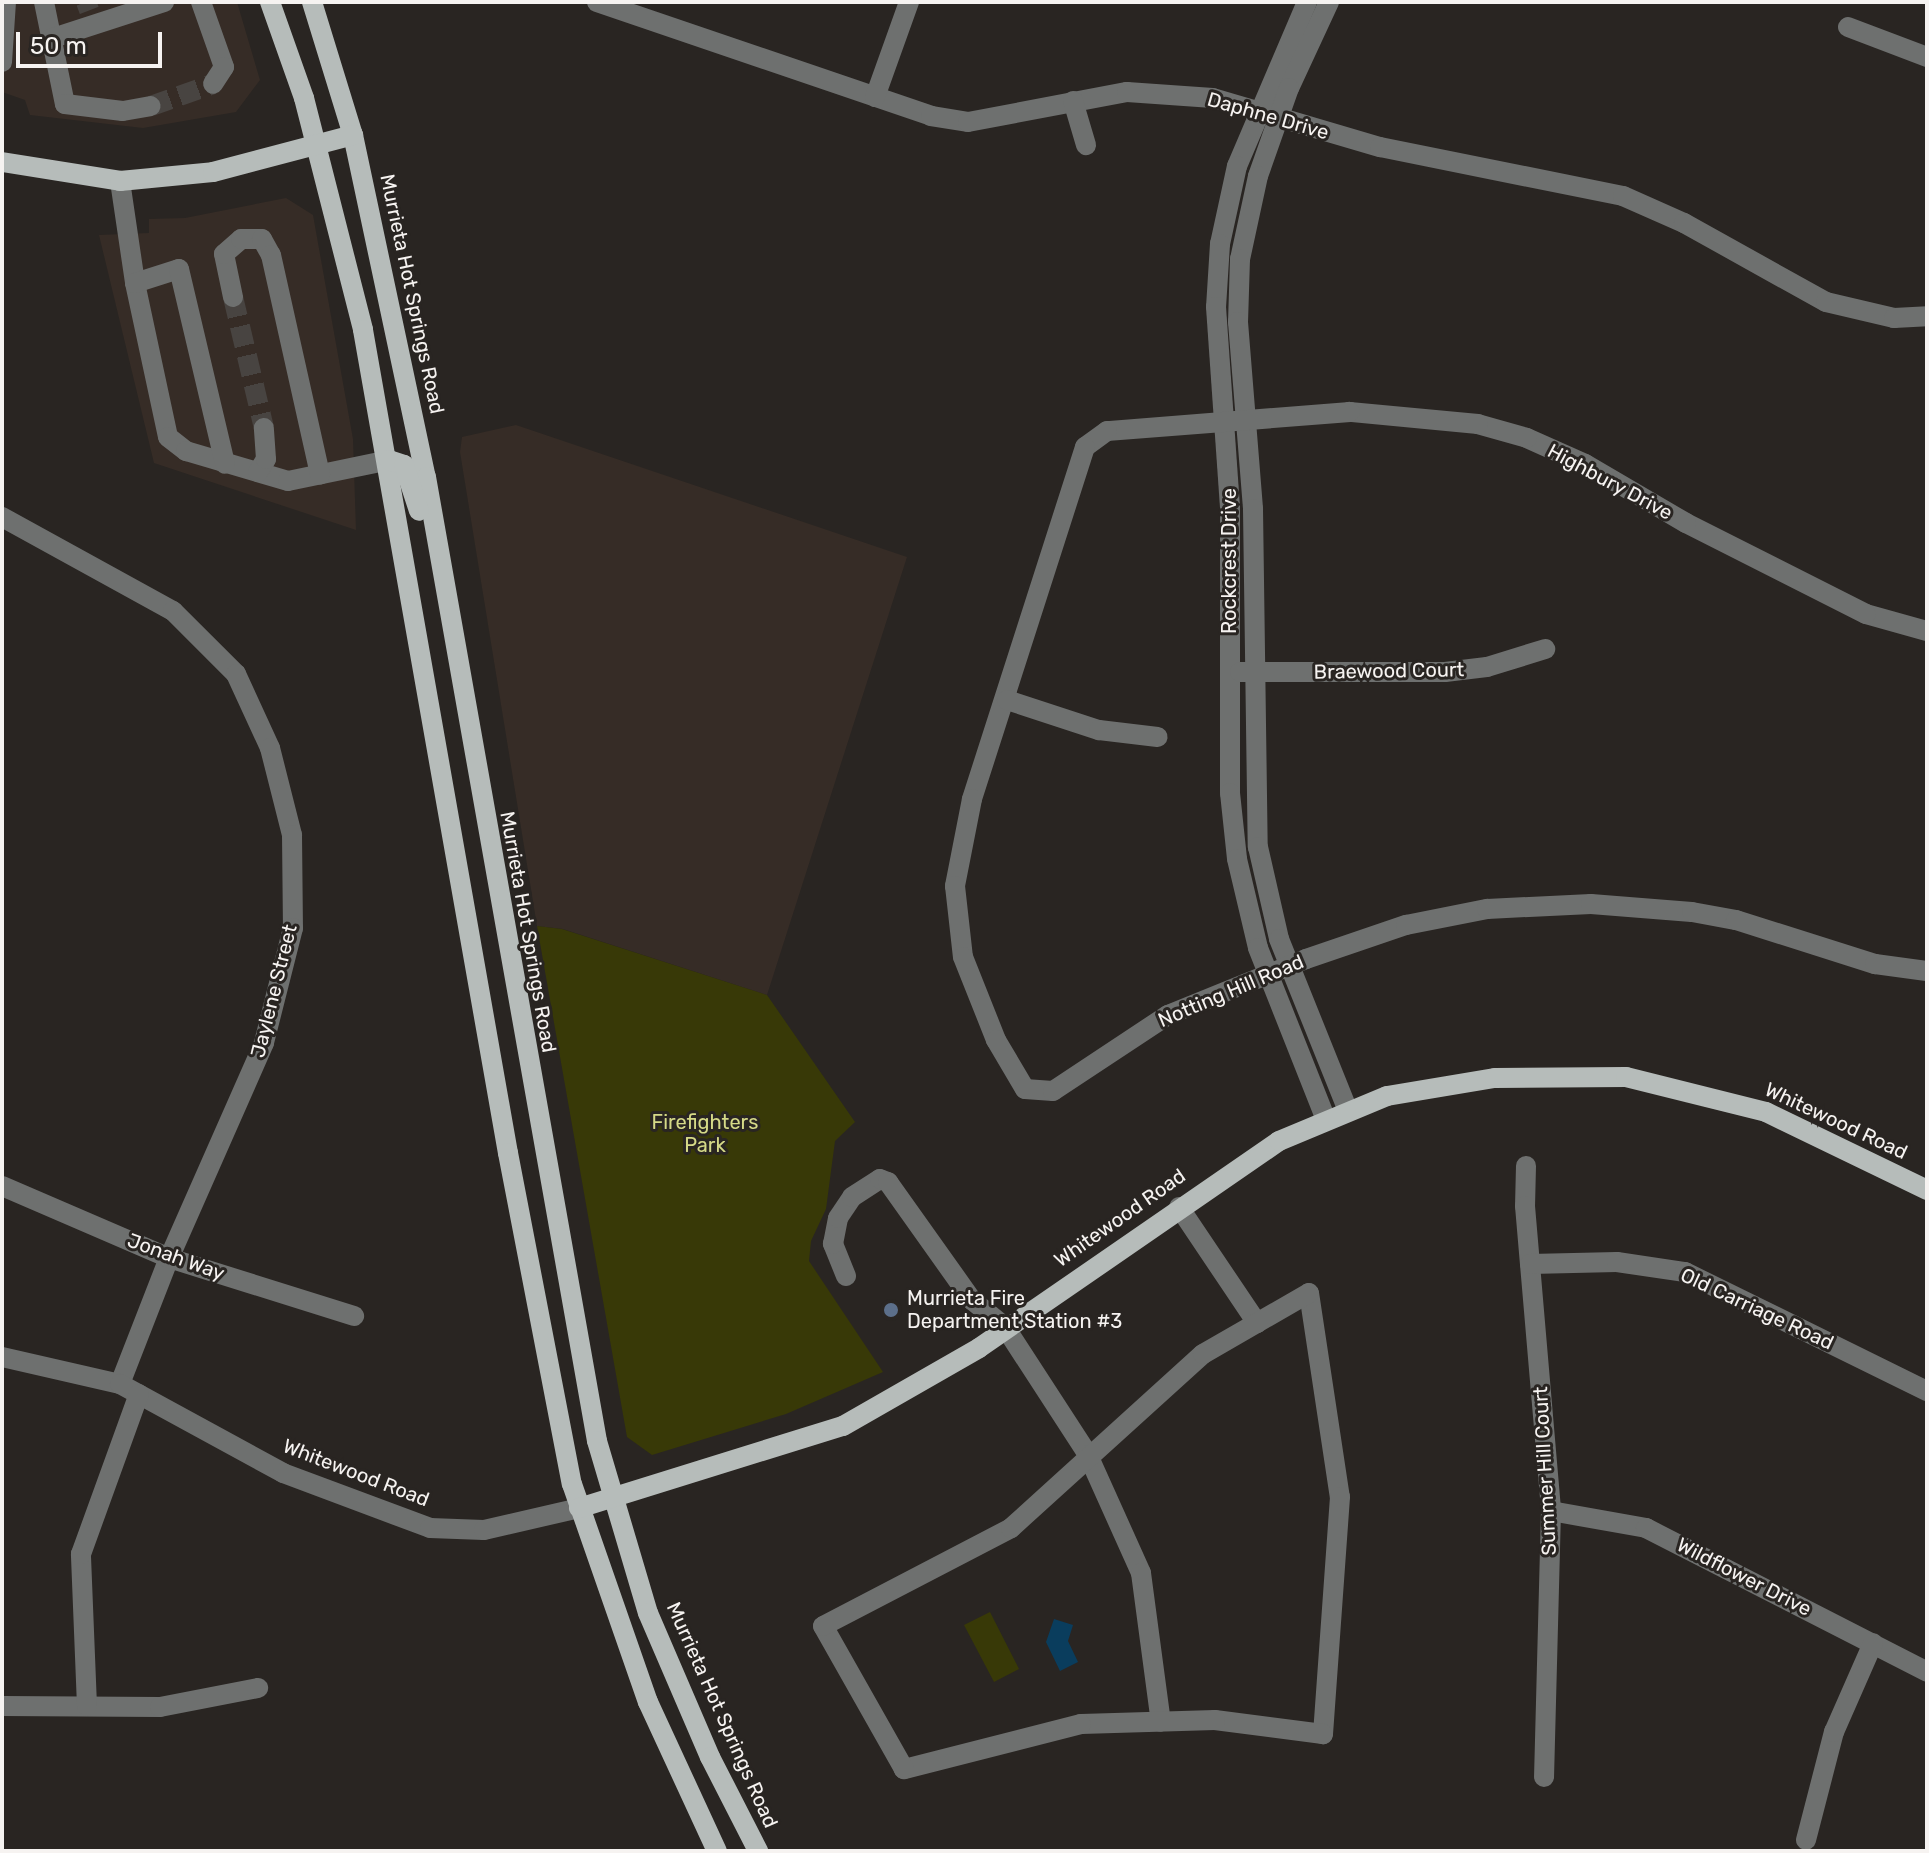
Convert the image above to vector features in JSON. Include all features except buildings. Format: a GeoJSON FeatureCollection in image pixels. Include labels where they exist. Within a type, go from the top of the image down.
{"type":"FeatureCollection","features":[{"type":"Feature","properties":{"kind":"main road"},"geometry":{"type":"LineString","coordinates":[[270,2],[317,145],[389,460],[508,1153],[579,1508],[648,1702],[717,1851]]}},
{"type":"Feature","properties":{"kind":"main road","name":"Murrieta Hot Springs Road"},"geometry":{"type":"LineString","coordinates":[[312,2],[353,135],[426,477],[545,1172],[612,1498],[676,1681],[758,1851]]}},
{"type":"Feature","properties":{"kind":"main road"},"geometry":{"type":"LineString","coordinates":[[2,162],[120,181],[213,172],[353,135]]}},
{"type":"Feature","properties":{"kind":"main road"},"geometry":{"type":"LineString","coordinates":[[389,460],[404,465],[414,489],[440,625],[453,643]]}},
{"type":"Feature","properties":{"kind":"main road","name":"Whitewood Road"},"geometry":{"type":"LineString","coordinates":[[579,1508],[843,1426],[907,1393],[1279,1141],[1387,1096],[1495,1078],[1626,1077],[1766,1112],[1927,1190]]}},
{"type":"Feature","properties":{"kind":"street"},"geometry":{"type":"LineString","coordinates":[[2,62],[6,2]]}},
{"type":"Feature","properties":{"kind":"street"},"geometry":{"type":"LineString","coordinates":[[44,2],[65,104],[123,111],[151,106]]}},
{"type":"Feature","properties":{"kind":"street"},"geometry":{"type":"LineString","coordinates":[[201,2],[224,67],[213,84]]}},
{"type":"Feature","properties":{"kind":"street","name":"Daphne Drive"},"geometry":{"type":"LineString","coordinates":[[597,2],[875,97],[968,122],[1073,101],[1170,92],[1257,112],[1380,147],[1623,196],[1684,223],[1826,302],[1894,318],[1927,316]]}},
{"type":"Feature","properties":{"kind":"street"},"geometry":{"type":"LineString","coordinates":[[875,97],[909,2]]}},
{"type":"Feature","properties":{"kind":"street","name":"Rockcrest Drive"},"geometry":{"type":"LineString","coordinates":[[1307,2],[1257,112],[1237,166],[1220,244],[1216,307],[1230,507],[1230,793],[1237,859],[1268,974],[1326,1120]]}},
{"type":"Feature","properties":{"kind":"street","name":"Rockcrest Drive"},"geometry":{"type":"LineString","coordinates":[[1329,2],[1277,118],[1254,188],[1240,259],[1238,322],[1248,419],[1258,847],[1289,966],[1348,1111]]}},
{"type":"Feature","properties":{"kind":"street"},"geometry":{"type":"LineString","coordinates":[[50,39],[92,17],[122,8],[154,4]]}},
{"type":"Feature","properties":{"kind":"street"},"geometry":{"type":"LineString","coordinates":[[1848,27],[1927,57]]}},
{"type":"Feature","properties":{"kind":"street"},"geometry":{"type":"LineString","coordinates":[[1073,101],[1086,145]]}},
{"type":"Feature","properties":{"kind":"street"},"geometry":{"type":"LineString","coordinates":[[120,181],[135,283],[168,437],[186,451],[288,481],[389,460]]}},
{"type":"Feature","properties":{"kind":"street"},"geometry":{"type":"LineString","coordinates":[[233,297],[224,254],[241,239],[262,239],[271,255],[320,475]]}},
{"type":"Feature","properties":{"kind":"street"},"geometry":{"type":"LineString","coordinates":[[135,283],[179,269],[225,464]]}},
{"type":"Feature","properties":{"kind":"street","name":"Highbury Drive"},"geometry":{"type":"LineString","coordinates":[[1225,422],[1413,414],[1527,438],[1814,590],[1866,614],[1927,631]]}},
{"type":"Feature","properties":{"kind":"street","name":"Notting Hill Road"},"geometry":{"type":"LineString","coordinates":[[1225,422],[1107,431],[1085,447],[960,844],[956,919],[963,957],[996,1040],[1025,1089],[1053,1091],[1168,1015],[1289,966],[1439,918],[1532,905],[1591,904],[1736,920],[1875,964],[1927,971]]}},
{"type":"Feature","properties":{"kind":"street"},"geometry":{"type":"LineString","coordinates":[[258,472],[266,459],[264,428]]}},
{"type":"Feature","properties":{"kind":"street","name":"Jaylene Street"},"geometry":{"type":"LineString","coordinates":[[2,517],[173,611],[236,674],[270,748],[292,835],[293,928],[264,1043],[169,1258],[120,1384]]}},
{"type":"Feature","properties":{"kind":"street","name":"Braewood Court"},"geometry":{"type":"LineString","coordinates":[[1230,672],[1445,672],[1487,667],[1545,649]]}},
{"type":"Feature","properties":{"kind":"street"},"geometry":{"type":"LineString","coordinates":[[1007,700],[1099,730],[1158,737]]}},
{"type":"Feature","properties":{"kind":"street","name":"Summer Hill Court"},"geometry":{"type":"LineString","coordinates":[[1526,1166],[1530,1264],[1551,1511],[1544,1777]]}},
{"type":"Feature","properties":{"kind":"street"},"geometry":{"type":"LineString","coordinates":[[846,1276],[833,1244],[838,1218],[852,1197],[880,1179],[888,1182],[972,1300],[1005,1327],[1088,1455],[1141,1573],[1161,1722]]}},
{"type":"Feature","properties":{"kind":"street","name":"Jonah Way"},"geometry":{"type":"LineString","coordinates":[[2,1186],[169,1258],[354,1316]]}},
{"type":"Feature","properties":{"kind":"street"},"geometry":{"type":"LineString","coordinates":[[1179,1207],[1257,1323]]}},
{"type":"Feature","properties":{"kind":"street","name":"Old Carriage Road"},"geometry":{"type":"LineString","coordinates":[[1530,1264],[1617,1262],[1685,1272],[1927,1391]]}},
{"type":"Feature","properties":{"kind":"street"},"geometry":{"type":"LineString","coordinates":[[1309,1293],[1340,1497],[1323,1734],[1215,1720],[1081,1724],[904,1769],[823,1626],[1011,1528],[1203,1354],[1257,1323],[1309,1293]]}},
{"type":"Feature","properties":{"kind":"street","name":"Whitewood Road"},"geometry":{"type":"LineString","coordinates":[[2,1357],[120,1384],[283,1473],[430,1528],[484,1530],[579,1508]]}},
{"type":"Feature","properties":{"kind":"street"},"geometry":{"type":"LineString","coordinates":[[87,1706],[81,1554],[139,1394]]}},
{"type":"Feature","properties":{"kind":"street","name":"Wildflower Drive"},"geometry":{"type":"LineString","coordinates":[[1551,1511],[1646,1528],[1927,1672]]}},
{"type":"Feature","properties":{"kind":"street"},"geometry":{"type":"LineString","coordinates":[[1806,1840],[1834,1732],[1873,1643]]}},
{"type":"Feature","properties":{"kind":"street"},"geometry":{"type":"LineString","coordinates":[[2,1706],[160,1707],[258,1688]]}},
{"type":"Feature","properties":{"kind":"shaded area"},"geometry":{"type":"Polygon","coordinates":[[[2,2],[237,2],[260,80],[236,112],[143,128],[30,115],[25,100],[2,92],[2,2]]]}},
{"type":"Feature","properties":{"kind":"shaded area"},"geometry":{"type":"Polygon","coordinates":[[[286,198],[313,215],[353,439],[356,530],[154,463],[99,235],[149,233],[149,219],[185,218],[286,198]]]}},
{"type":"Feature","properties":{"kind":"shaded area"},"geometry":{"type":"Polygon","coordinates":[[[516,425],[907,557],[767,995],[563,929],[537,926],[460,452],[462,437],[516,425]]]}},
{"type":"Feature","properties":{"kind":"green space","name":"Firefighters Park"},"geometry":{"type":"Polygon","coordinates":[[[537,926],[562,929],[767,995],[855,1122],[835,1141],[826,1209],[811,1241],[809,1261],[883,1372],[786,1414],[652,1455],[627,1437],[537,926]]]}},
{"type":"Feature","properties":{"kind":"green space"},"geometry":{"type":"Polygon","coordinates":[[[990,1612],[1019,1669],[994,1682],[964,1625],[990,1612]]]}},
{"type":"Feature","properties":{"kind":"water"},"geometry":{"type":"Polygon","coordinates":[[[1054,1619],[1073,1625],[1068,1641],[1078,1662],[1060,1671],[1046,1642],[1054,1619]]]}},
{"type":"Feature","properties":{"kind":"tunnel"},"geometry":{"type":"LineString","coordinates":[[86,2],[89,10]]}},
{"type":"Feature","properties":{"kind":"tunnel"},"geometry":{"type":"LineString","coordinates":[[151,106],[213,84]]}},
{"type":"Feature","properties":{"kind":"tunnel"},"geometry":{"type":"LineString","coordinates":[[233,297],[264,428]]}},
{"type":"Feature","properties":{"kind":"place","name":"Murrieta Fire Department Station #3"},"geometry":{"type":"Point","coordinates":[891,1310]}}]}
